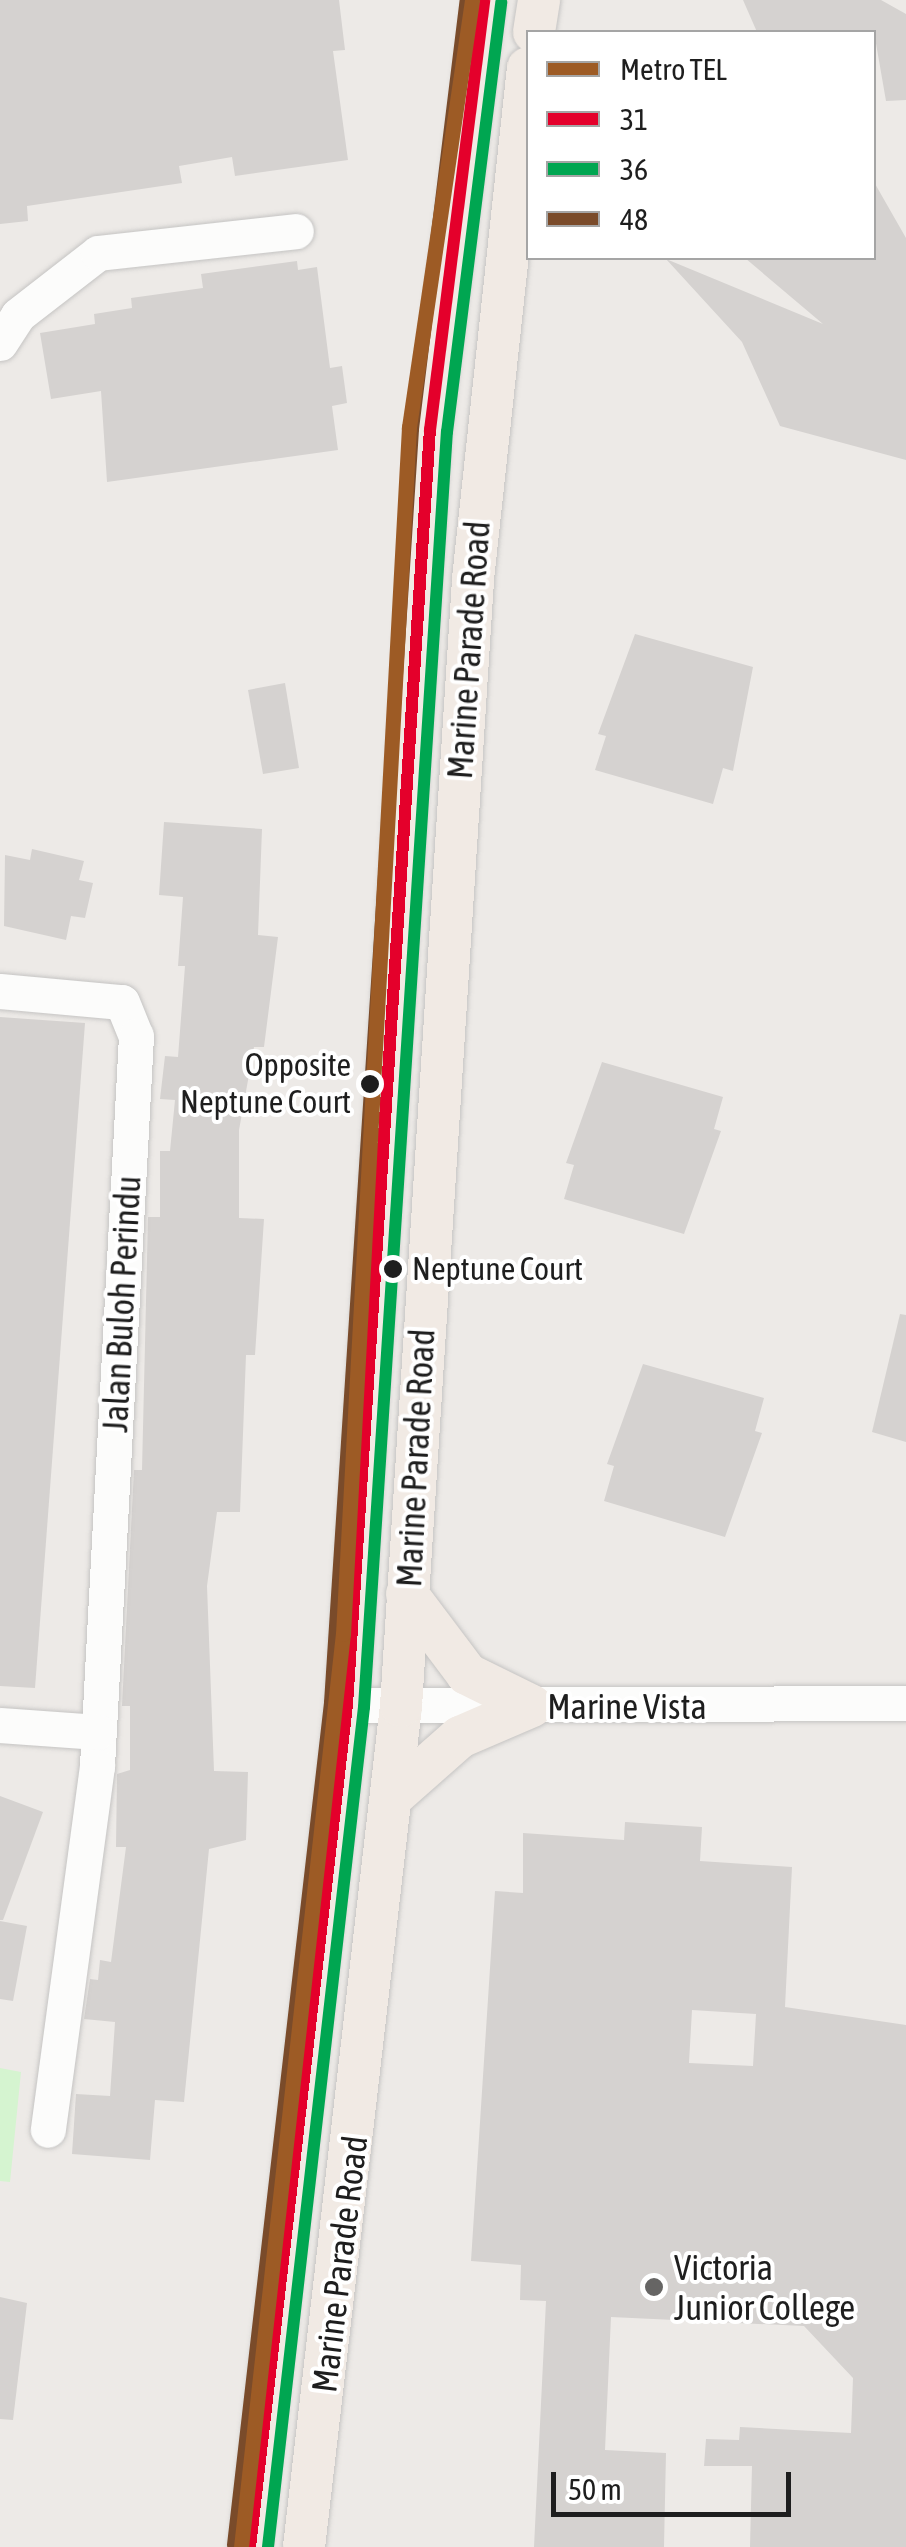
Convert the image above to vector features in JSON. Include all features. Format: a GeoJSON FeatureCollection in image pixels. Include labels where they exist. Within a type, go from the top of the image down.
{"type":"FeatureCollection","features":[{"type":"Feature","properties":{"kind":"main road","name":"Marine Parade Road"},"geometry":{"type":"LineString","coordinates":[[250,2547],[347,1705],[429,448],[484,0]]}},
{"type":"Feature","properties":{"kind":"main road"},"geometry":{"type":"LineString","coordinates":[[534,30],[539,0]]}},
{"type":"Feature","properties":{"kind":"main road","name":"Marine Parade Road"},"geometry":{"type":"LineString","coordinates":[[304,2547],[401,1706],[478,516],[526,86]]}},
{"type":"Feature","properties":{"kind":"main road"},"geometry":{"type":"LineString","coordinates":[[408,1594],[468,1674],[532,1706]]}},
{"type":"Feature","properties":{"kind":"main road"},"geometry":{"type":"LineString","coordinates":[[392,1797],[460,1737],[532,1706]]}},
{"type":"Feature","properties":{"kind":"street"},"geometry":{"type":"LineString","coordinates":[[0,344],[18,314],[98,252],[296,231]]}},
{"type":"Feature","properties":{"kind":"street","name":"Jalan Buloh Perindu"},"geometry":{"type":"LineString","coordinates":[[0,991],[110,1000],[134,1018],[98,1732],[48,2130]]}},
{"type":"Feature","properties":{"kind":"street","name":"Marine Vista"},"geometry":{"type":"LineString","coordinates":[[347,1705],[906,1703]]}},
{"type":"Feature","properties":{"kind":"street"},"geometry":{"type":"LineString","coordinates":[[0,1724],[98,1732]]}},
{"type":"Feature","properties":{"kind":"green space"},"geometry":{"type":"Polygon","coordinates":[[[0,2068],[21,2072],[10,2182],[0,2181],[0,2068]]]}},
{"type":"Feature","properties":{"kind":"building"},"geometry":{"type":"Polygon","coordinates":[[[0,0],[339,0],[345,50],[333,51],[348,160],[235,176],[232,157],[179,166],[182,183],[27,206],[28,221],[0,224],[0,0]]]}},
{"type":"Feature","properties":{"kind":"building"},"geometry":{"type":"Polygon","coordinates":[[[743,0],[881,0],[906,14],[906,100],[886,101],[876,30],[756,30],[743,0]]]}},
{"type":"Feature","properties":{"kind":"building"},"geometry":{"type":"Polygon","coordinates":[[[876,186],[906,238],[906,460],[780,426],[742,342],[667,260],[668,260],[823,324],[747,260],[876,260],[876,186]]]}},
{"type":"Feature","properties":{"kind":"building"},"geometry":{"type":"Polygon","coordinates":[[[297,261],[298,270],[317,267],[330,368],[342,366],[347,403],[332,406],[338,450],[107,482],[101,391],[51,399],[40,333],[95,324],[94,314],[132,308],[131,298],[203,288],[201,274],[297,261]]]}},
{"type":"Feature","properties":{"kind":"building"},"geometry":{"type":"Polygon","coordinates":[[[635,634],[753,667],[733,771],[723,768],[713,804],[595,770],[606,736],[598,734],[635,634]]]}},
{"type":"Feature","properties":{"kind":"building"},"geometry":{"type":"Polygon","coordinates":[[[285,683],[299,768],[263,774],[248,690],[285,683]]]}},
{"type":"Feature","properties":{"kind":"building"},"geometry":{"type":"Polygon","coordinates":[[[164,822],[262,829],[258,935],[278,937],[264,1047],[254,1047],[239,1130],[239,1218],[264,1219],[255,1355],[246,1355],[240,1512],[217,1512],[207,1586],[214,1771],[248,1772],[246,1840],[209,1849],[184,2102],[155,2100],[150,2160],[72,2154],[76,2094],[110,2096],[115,2022],[84,2019],[90,1979],[98,1980],[100,1960],[111,1962],[126,1847],[116,1847],[117,1774],[130,1770],[130,1706],[122,1706],[134,1470],[142,1470],[148,1217],[160,1217],[160,1151],[170,1151],[175,1100],[160,1099],[165,1056],[178,1057],[185,966],[178,966],[183,897],[159,895],[164,822]]]}},
{"type":"Feature","properties":{"kind":"building"},"geometry":{"type":"Polygon","coordinates":[[[32,849],[84,861],[79,880],[93,883],[85,918],[71,916],[66,940],[4,926],[5,855],[30,860],[32,849]]]}},
{"type":"Feature","properties":{"kind":"building"},"geometry":{"type":"Polygon","coordinates":[[[0,1017],[85,1023],[35,1688],[0,1686],[0,1017]]]}},
{"type":"Feature","properties":{"kind":"building"},"geometry":{"type":"Polygon","coordinates":[[[602,1062],[723,1097],[714,1129],[721,1131],[684,1234],[564,1199],[574,1165],[566,1163],[602,1062]]]}},
{"type":"Feature","properties":{"kind":"building"},"geometry":{"type":"Polygon","coordinates":[[[900,1314],[906,1315],[906,1442],[872,1432],[900,1314]]]}},
{"type":"Feature","properties":{"kind":"building"},"geometry":{"type":"Polygon","coordinates":[[[643,1364],[764,1398],[755,1431],[762,1433],[725,1537],[604,1501],[614,1466],[607,1464],[643,1364]]]}},
{"type":"Feature","properties":{"kind":"building"},"geometry":{"type":"Polygon","coordinates":[[[0,1796],[43,1812],[3,1920],[0,1920],[0,1796]]]}},
{"type":"Feature","properties":{"kind":"building"},"geometry":{"type":"Polygon","coordinates":[[[625,1822],[702,1827],[700,1861],[792,1867],[785,2007],[906,2025],[906,2547],[750,2547],[752,2466],[704,2466],[706,2439],[739,2440],[740,2427],[851,2433],[853,2378],[804,2326],[611,2317],[605,2450],[666,2453],[664,2547],[534,2547],[546,2301],[520,2300],[521,2265],[471,2261],[495,1891],[523,1893],[523,1833],[624,1840],[625,1822]],[[692,2010],[689,2063],[753,2066],[756,2014],[692,2010]]]}},
{"type":"Feature","properties":{"kind":"building"},"geometry":{"type":"Polygon","coordinates":[[[0,1921],[27,1926],[13,2001],[0,1999],[0,1921]]]}},
{"type":"Feature","properties":{"kind":"building"},"geometry":{"type":"Polygon","coordinates":[[[0,2297],[27,2303],[13,2420],[0,2419],[0,2297]]]}},
{"type":"Feature","properties":{"kind":"metro line","name":"TEL"},"geometry":{"type":"LineString","coordinates":[[241,2547],[343,1634],[409,427],[472,0]]}},
{"type":"Feature","properties":{"kind":"transit line","name":"48"},"geometry":{"type":"LineString","coordinates":[[233,2545],[330,1703],[413,429],[466,0]]}},
{"type":"Feature","properties":{"kind":"transit line","name":"31"},"geometry":{"type":"LineString","coordinates":[[250,2547],[347,1705],[430,430],[484,0]]}},
{"type":"Feature","properties":{"kind":"transit line","name":"36"},"geometry":{"type":"LineString","coordinates":[[268,2547],[364,1707],[447,432],[501,2]]}},
{"type":"Feature","properties":{"kind":"place","name":"Opposite Neptune Court"},"geometry":{"type":"Point","coordinates":[370,1084]}},
{"type":"Feature","properties":{"kind":"place","name":"Neptune Court"},"geometry":{"type":"Point","coordinates":[393,1269]}},
{"type":"Feature","properties":{"kind":"place","name":"Victoria Junior College"},"geometry":{"type":"Point","coordinates":[654,2287]}}]}
